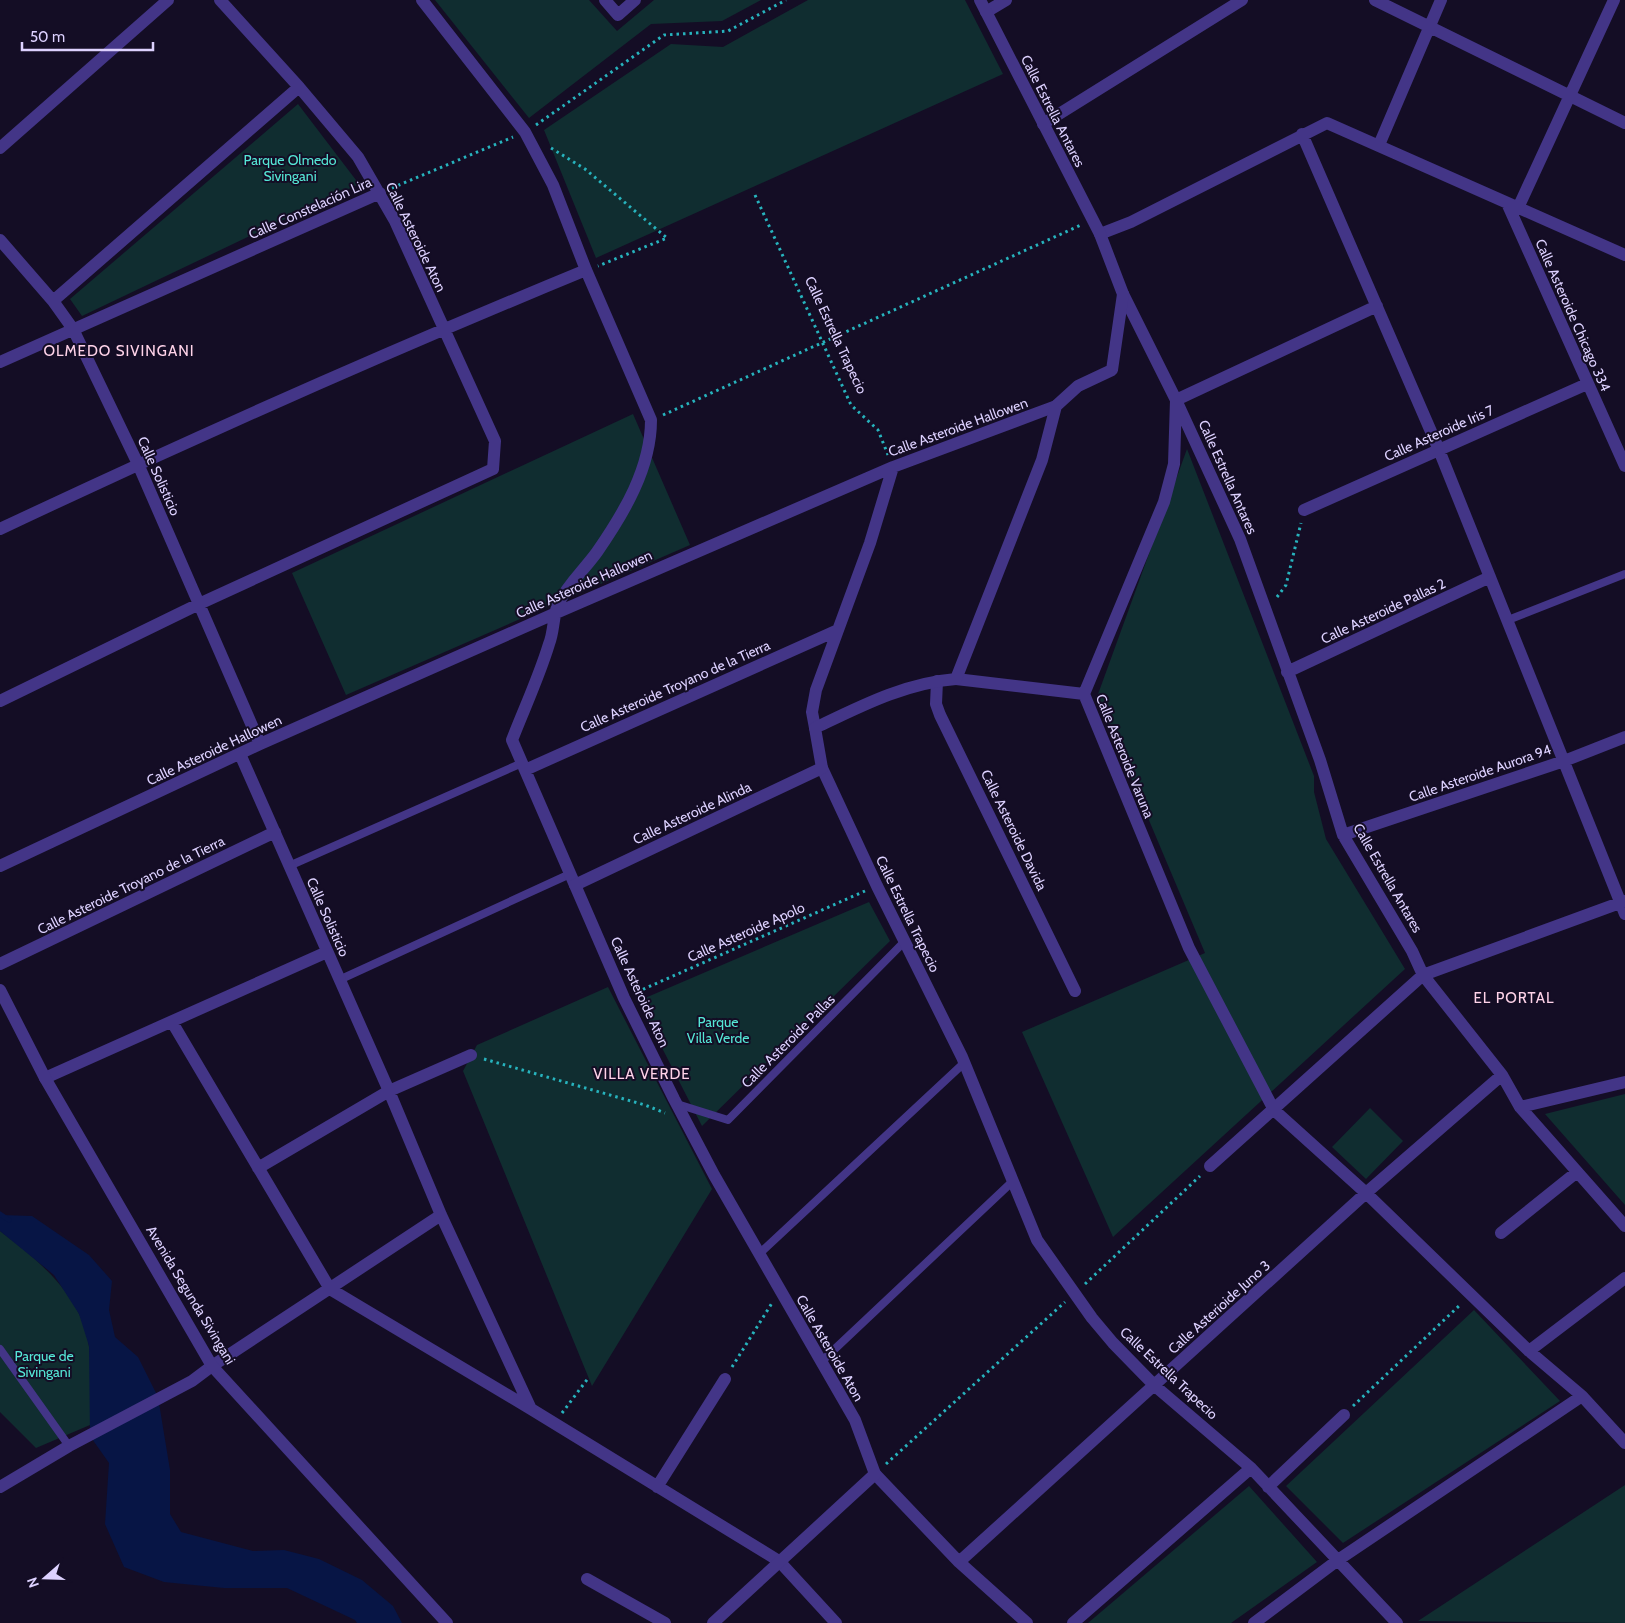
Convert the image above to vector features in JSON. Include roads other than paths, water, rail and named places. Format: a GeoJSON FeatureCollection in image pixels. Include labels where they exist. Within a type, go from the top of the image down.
{"type":"FeatureCollection","features":[{"type":"Feature","properties":{"kind":"street"},"geometry":{"type":"LineString","coordinates":[[0,148],[168,0]]}},
{"type":"Feature","properties":{"kind":"street","name":"Calle Asteroide Aton"},"geometry":{"type":"LineString","coordinates":[[199,604],[493,469],[495,441],[395,221],[358,157],[299,87],[220,0]]}},
{"type":"Feature","properties":{"kind":"street"},"geometry":{"type":"LineString","coordinates":[[0,529],[138,464],[443,329],[586,270],[552,185],[525,132],[422,0]]}},
{"type":"Feature","properties":{"kind":"street"},"geometry":{"type":"LineString","coordinates":[[604,0],[618,15],[635,0]]}},
{"type":"Feature","properties":{"kind":"street"},"geometry":{"type":"LineString","coordinates":[[983,6],[1006,0]]}},
{"type":"Feature","properties":{"kind":"street"},"geometry":{"type":"LineString","coordinates":[[1043,124],[1242,0]]}},
{"type":"Feature","properties":{"kind":"street"},"geometry":{"type":"LineString","coordinates":[[1375,0],[1428,28],[1625,123]]}},
{"type":"Feature","properties":{"kind":"street"},"geometry":{"type":"LineString","coordinates":[[1379,144],[1441,0]]}},
{"type":"Feature","properties":{"kind":"street"},"geometry":{"type":"LineString","coordinates":[[1512,206],[1570,96],[1614,0]]}},
{"type":"Feature","properties":{"kind":"street","name":"Calle Estrella Antares"},"geometry":{"type":"LineString","coordinates":[[983,6],[1100,234],[1123,294],[1176,400],[1240,539],[1268,611],[1287,672],[1320,760],[1343,835],[1412,951],[1423,976],[1502,1075],[1520,1108],[1625,1226]]}},
{"type":"Feature","properties":{"kind":"street"},"geometry":{"type":"LineString","coordinates":[[53,301],[299,87]]}},
{"type":"Feature","properties":{"kind":"street"},"geometry":{"type":"LineString","coordinates":[[1100,234],[1131,222],[1327,122],[1625,255]]}},
{"type":"Feature","properties":{"kind":"street"},"geometry":{"type":"LineString","coordinates":[[1210,1166],[1423,976],[1623,906],[1439,450],[1302,134]]}},
{"type":"Feature","properties":{"kind":"street","name":"Calle Constelación Lira"},"geometry":{"type":"LineString","coordinates":[[0,362],[380,193]]}},
{"type":"Feature","properties":{"kind":"street","name":"Calle Asteroide Chicago 334"},"geometry":{"type":"LineString","coordinates":[[1512,206],[1587,384],[1625,466]]}},
{"type":"Feature","properties":{"kind":"street","name":"Calle Solisticio"},"geometry":{"type":"LineString","coordinates":[[0,240],[53,301],[73,329],[138,464],[260,744]]}},
{"type":"Feature","properties":{"kind":"street","name":"Calle Asteroide Aton"},"geometry":{"type":"LineString","coordinates":[[586,270],[651,420],[651,440],[647,459],[624,509],[596,553],[567,588],[556,613],[550,643],[512,740],[624,998],[676,1104],[759,1254],[855,1420],[875,1474]]}},
{"type":"Feature","properties":{"kind":"street","name":"Calle Asteroide Hallowen"},"geometry":{"type":"LineString","coordinates":[[0,866],[260,744],[556,613],[893,467],[1056,406],[1078,386],[1112,370],[1123,294]]}},
{"type":"Feature","properties":{"kind":"street"},"geometry":{"type":"LineString","coordinates":[[1176,400],[1377,306]]}},
{"type":"Feature","properties":{"kind":"street","name":"Calle Asteroide Iris 7"},"geometry":{"type":"LineString","coordinates":[[1304,510],[1587,384]]}},
{"type":"Feature","properties":{"kind":"street","name":"Calle Asteroide Varuna"},"geometry":{"type":"LineString","coordinates":[[1176,400],[1174,464],[1164,502],[1084,694],[1189,948],[1274,1110]]}},
{"type":"Feature","properties":{"kind":"street"},"geometry":{"type":"LineString","coordinates":[[956,679],[1042,460],[1056,406]]}},
{"type":"Feature","properties":{"kind":"street","name":"Calle Estrella Trapecio"},"geometry":{"type":"LineString","coordinates":[[893,467],[870,543],[816,690],[812,712],[822,768],[877,886],[964,1063],[1037,1240],[1092,1318],[1113,1343],[1155,1386],[1251,1468],[1397,1623]]}},
{"type":"Feature","properties":{"kind":"street","name":"Calle Asteroide Pallas 2"},"geometry":{"type":"LineString","coordinates":[[1287,672],[1490,577]]}},
{"type":"Feature","properties":{"kind":"street"},"geometry":{"type":"LineString","coordinates":[[0,701],[199,604]]}},
{"type":"Feature","properties":{"kind":"street","name":"Calle Asteroide Troyano de la Tierra"},"geometry":{"type":"LineString","coordinates":[[523,766],[838,630]]}},
{"type":"Feature","properties":{"kind":"street"},"geometry":{"type":"LineString","coordinates":[[816,728],[869,702],[930,681],[956,679],[1084,694]]}},
{"type":"Feature","properties":{"kind":"street","name":"Calle Asteroide Davida"},"geometry":{"type":"LineString","coordinates":[[937,681],[936,704],[940,714],[1075,991]]}},
{"type":"Feature","properties":{"kind":"street","name":"Calle Asteroide Aurora 94"},"geometry":{"type":"LineString","coordinates":[[1343,835],[1564,761],[1625,738]]}},
{"type":"Feature","properties":{"kind":"street","name":"Calle Solisticio"},"geometry":{"type":"LineString","coordinates":[[240,754],[389,1091],[441,1215],[531,1409]]}},
{"type":"Feature","properties":{"kind":"street","name":"Calle Asteroide Alinda"},"geometry":{"type":"LineString","coordinates":[[572,879],[822,768]]}},
{"type":"Feature","properties":{"kind":"street","name":"Calle Asteroide Troyano de la Tierra"},"geometry":{"type":"LineString","coordinates":[[0,964],[275,832]]}},
{"type":"Feature","properties":{"kind":"street"},"geometry":{"type":"LineString","coordinates":[[45,1078],[327,952]]}},
{"type":"Feature","properties":{"kind":"street","name":"Avenida Segunda Sivingani"},"geometry":{"type":"LineString","coordinates":[[0,990],[45,1078],[212,1366],[448,1623]]}},
{"type":"Feature","properties":{"kind":"street"},"geometry":{"type":"LineString","coordinates":[[172,1022],[330,1289],[531,1409],[657,1488],[779,1561],[836,1623]]}},
{"type":"Feature","properties":{"kind":"street"},"geometry":{"type":"LineString","coordinates":[[258,1168],[389,1091],[471,1055]]}},
{"type":"Feature","properties":{"kind":"street","name":"Calle Asterioide Juno 3"},"geometry":{"type":"LineString","coordinates":[[959,1562],[1366,1193],[1502,1075]]}},
{"type":"Feature","properties":{"kind":"street"},"geometry":{"type":"LineString","coordinates":[[1520,1108],[1625,1082]]}},
{"type":"Feature","properties":{"kind":"street"},"geometry":{"type":"LineString","coordinates":[[1274,1110],[1366,1193],[1528,1351],[1582,1396],[1625,1442]]}},
{"type":"Feature","properties":{"kind":"street"},"geometry":{"type":"LineString","coordinates":[[1501,1233],[1577,1172]]}},
{"type":"Feature","properties":{"kind":"street"},"geometry":{"type":"LineString","coordinates":[[0,1487],[69,1446],[192,1381],[441,1215]]}},
{"type":"Feature","properties":{"kind":"street"},"geometry":{"type":"LineString","coordinates":[[1528,1351],[1625,1278]]}},
{"type":"Feature","properties":{"kind":"street"},"geometry":{"type":"LineString","coordinates":[[657,1488],[725,1379]]}},
{"type":"Feature","properties":{"kind":"street"},"geometry":{"type":"LineString","coordinates":[[1254,1623],[1338,1560],[1582,1396]]}},
{"type":"Feature","properties":{"kind":"street"},"geometry":{"type":"LineString","coordinates":[[1268,1487],[1344,1415]]}},
{"type":"Feature","properties":{"kind":"street"},"geometry":{"type":"LineString","coordinates":[[1072,1623],[1251,1468]]}},
{"type":"Feature","properties":{"kind":"street"},"geometry":{"type":"LineString","coordinates":[[713,1623],[875,1474],[959,1562],[1027,1623]]}},
{"type":"Feature","properties":{"kind":"street"},"geometry":{"type":"LineString","coordinates":[[587,1579],[666,1623]]}},
{"type":"Feature","properties":{"kind":"lane"},"geometry":{"type":"LineString","coordinates":[[1508,620],[1625,574]]}},
{"type":"Feature","properties":{"kind":"lane","name":"Calle Asteroide Troyano de la Tierra"},"geometry":{"type":"LineString","coordinates":[[289,866],[523,766]]}},
{"type":"Feature","properties":{"kind":"lane","name":"Calle Asteroide Alinda"},"geometry":{"type":"LineString","coordinates":[[339,980],[572,879]]}},
{"type":"Feature","properties":{"kind":"lane","name":"Calle Asteroide Pallas"},"geometry":{"type":"LineString","coordinates":[[676,1104],[728,1120],[904,942]]}},
{"type":"Feature","properties":{"kind":"lane"},"geometry":{"type":"LineString","coordinates":[[759,1254],[964,1063]]}},
{"type":"Feature","properties":{"kind":"lane"},"geometry":{"type":"LineString","coordinates":[[821,1362],[1013,1180]]}},
{"type":"Feature","properties":{"kind":"lane"},"geometry":{"type":"LineString","coordinates":[[0,1350],[69,1446]]}},
{"type":"Feature","properties":{"kind":"waterway"},"geometry":{"type":"LineString","coordinates":[[0,1214],[9,1220]]}},
{"type":"Feature","properties":{"kind":"district","name":"OLMEDO SIVINGANI"},"geometry":{"type":"Point","coordinates":[119,351]}},
{"type":"Feature","properties":{"kind":"district","name":"EL PORTAL"},"geometry":{"type":"Point","coordinates":[1514,998]}},
{"type":"Feature","properties":{"kind":"district","name":"VILLA VERDE"},"geometry":{"type":"Point","coordinates":[642,1074]}},
{"type":"Feature","properties":{"kind":"park label","name":"Parque Olmedo Sivingani"},"geometry":{"type":"Point","coordinates":[290,168]}},
{"type":"Feature","properties":{"kind":"park label","name":"Parque Villa Verde"},"geometry":{"type":"Point","coordinates":[718,1030]}},
{"type":"Feature","properties":{"kind":"park label","name":"Parque de Sivingani"},"geometry":{"type":"Point","coordinates":[44,1364]}}]}
